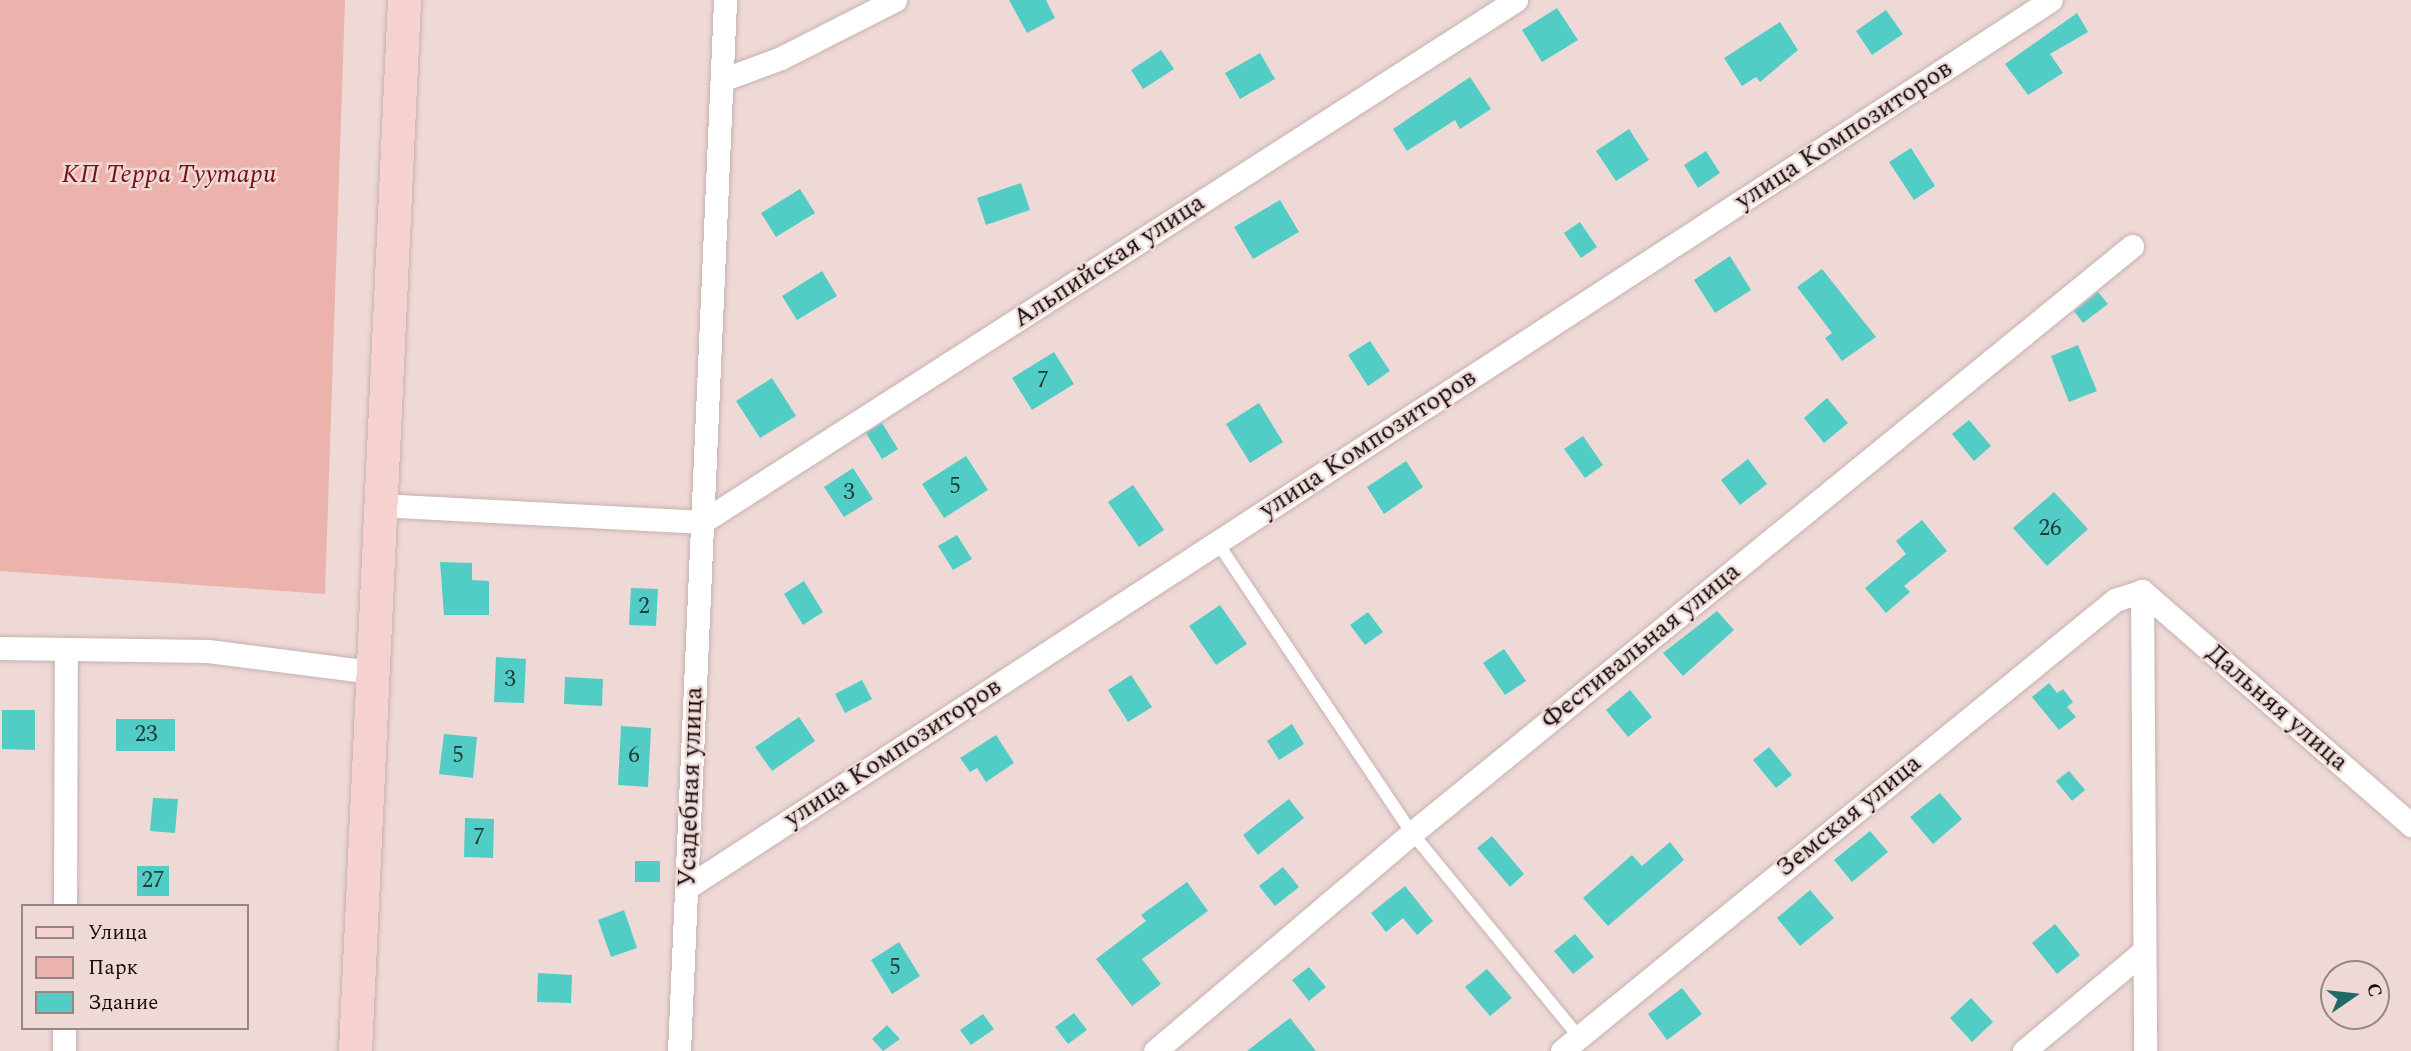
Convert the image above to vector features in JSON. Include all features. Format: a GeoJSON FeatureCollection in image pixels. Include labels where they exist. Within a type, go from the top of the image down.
{"type":"FeatureCollection","features":[{"type":"Feature","properties":{"kind":"street"},"geometry":{"type":"LineString","coordinates":[[355,1051],[404,0]]}},
{"type":"Feature","properties":{"kind":"street","name":"Усадебная улица"},"geometry":{"type":"LineString","coordinates":[[679,1051],[725,0]]}},
{"type":"Feature","properties":{"kind":"street"},"geometry":{"type":"LineString","coordinates":[[722,80],[781,58],[895,0]]}},
{"type":"Feature","properties":{"kind":"street","name":"Альпийская улица"},"geometry":{"type":"LineString","coordinates":[[702,522],[1516,0]]}},
{"type":"Feature","properties":{"kind":"street","name":"улица Композиторов"},"geometry":{"type":"LineString","coordinates":[[686,888],[2051,0]]}},
{"type":"Feature","properties":{"kind":"street","name":"Фестивальная улица"},"geometry":{"type":"LineString","coordinates":[[1155,1051],[1412,833],[2132,246]]}},
{"type":"Feature","properties":{"kind":"street"},"geometry":{"type":"LineString","coordinates":[[381,505],[702,522]]}},
{"type":"Feature","properties":{"kind":"street"},"geometry":{"type":"LineString","coordinates":[[2142,591],[2145,1051]]}},
{"type":"Feature","properties":{"kind":"street","name":"Дальняя улица"},"geometry":{"type":"LineString","coordinates":[[2142,591],[2411,825]]}},
{"type":"Feature","properties":{"kind":"street","name":"Земская улица"},"geometry":{"type":"LineString","coordinates":[[1570,1044],[2115,600],[2142,591]]}},
{"type":"Feature","properties":{"kind":"street"},"geometry":{"type":"LineString","coordinates":[[0,648],[208,651],[373,671]]}},
{"type":"Feature","properties":{"kind":"street"},"geometry":{"type":"LineString","coordinates":[[65,904],[66,649]]}},
{"type":"Feature","properties":{"kind":"street"},"geometry":{"type":"LineString","coordinates":[[2024,1051],[2144,951]]}},
{"type":"Feature","properties":{"kind":"street"},"geometry":{"type":"LineString","coordinates":[[64,1030],[64,1051]]}},
{"type":"Feature","properties":{"kind":"lane"},"geometry":{"type":"LineString","coordinates":[[1217,542],[1412,833],[1570,1044]]}},
{"type":"Feature","properties":{"kind":"green space","name":"КП Терра Туутари"},"geometry":{"type":"Polygon","coordinates":[[[0,0],[345,0],[325,594],[0,571],[0,0]]]}},
{"type":"Feature","properties":{"kind":"building"},"geometry":{"type":"Polygon","coordinates":[[[1009,0],[1046,0],[1055,18],[1027,33],[1009,0]]]}},
{"type":"Feature","properties":{"kind":"building"},"geometry":{"type":"Polygon","coordinates":[[[1557,8],[1578,40],[1542,62],[1522,30],[1557,8]]]}},
{"type":"Feature","properties":{"kind":"building"},"geometry":{"type":"Polygon","coordinates":[[[1886,10],[1903,34],[1872,55],[1856,31],[1886,10]]]}},
{"type":"Feature","properties":{"kind":"building"},"geometry":{"type":"Polygon","coordinates":[[[2077,13],[2088,32],[2050,54],[2063,73],[2028,95],[2005,64],[2077,13]]]}},
{"type":"Feature","properties":{"kind":"building"},"geometry":{"type":"Polygon","coordinates":[[[1780,22],[1798,50],[1760,82],[1756,77],[1742,86],[1724,58],[1780,22]]]}},
{"type":"Feature","properties":{"kind":"building"},"geometry":{"type":"Polygon","coordinates":[[[1161,50],[1174,69],[1143,89],[1131,70],[1161,50]]]}},
{"type":"Feature","properties":{"kind":"building"},"geometry":{"type":"Polygon","coordinates":[[[1260,53],[1275,79],[1240,99],[1225,73],[1260,53]]]}},
{"type":"Feature","properties":{"kind":"building"},"geometry":{"type":"Polygon","coordinates":[[[1470,77],[1491,109],[1460,129],[1455,120],[1407,151],[1393,129],[1470,77]]]}},
{"type":"Feature","properties":{"kind":"building"},"geometry":{"type":"Polygon","coordinates":[[[1629,129],[1649,160],[1616,181],[1596,151],[1629,129]]]}},
{"type":"Feature","properties":{"kind":"building"},"geometry":{"type":"Polygon","coordinates":[[[1911,148],[1935,186],[1914,200],[1889,162],[1911,148]]]}},
{"type":"Feature","properties":{"kind":"building"},"geometry":{"type":"Polygon","coordinates":[[[1706,151],[1720,173],[1698,188],[1684,165],[1706,151]]]}},
{"type":"Feature","properties":{"kind":"building"},"geometry":{"type":"Polygon","coordinates":[[[1021,183],[1030,210],[986,225],[977,198],[1021,183]]]}},
{"type":"Feature","properties":{"kind":"building"},"geometry":{"type":"Polygon","coordinates":[[[800,189],[815,213],[776,237],[761,213],[800,189]]]}},
{"type":"Feature","properties":{"kind":"building"},"geometry":{"type":"Polygon","coordinates":[[[1280,200],[1299,232],[1253,259],[1234,227],[1280,200]]]}},
{"type":"Feature","properties":{"kind":"building"},"geometry":{"type":"Polygon","coordinates":[[[1580,222],[1597,247],[1581,258],[1564,233],[1580,222]]]}},
{"type":"Feature","properties":{"kind":"building"},"geometry":{"type":"Polygon","coordinates":[[[1730,256],[1751,290],[1715,313],[1694,280],[1730,256]]]}},
{"type":"Feature","properties":{"kind":"building"},"geometry":{"type":"Polygon","coordinates":[[[1822,269],[1876,337],[1842,361],[1825,338],[1832,333],[1797,287],[1822,269]]]}},
{"type":"Feature","properties":{"kind":"building"},"geometry":{"type":"Polygon","coordinates":[[[822,271],[837,296],[797,320],[782,296],[822,271]]]}},
{"type":"Feature","properties":{"kind":"building"},"geometry":{"type":"Polygon","coordinates":[[[2098,292],[2108,304],[2083,323],[2074,311],[2098,292]]]}},
{"type":"Feature","properties":{"kind":"building"},"geometry":{"type":"Polygon","coordinates":[[[1370,341],[1390,371],[1368,386],[1348,355],[1370,341]]]}},
{"type":"Feature","properties":{"kind":"building"},"geometry":{"type":"Polygon","coordinates":[[[2078,345],[2097,391],[2069,402],[2051,356],[2078,345]]]}},
{"type":"Feature","properties":{"kind":"building"},"geometry":{"type":"Polygon","coordinates":[[[1054,352],[1074,384],[1032,410],[1012,378],[1054,352]]]}},
{"type":"Feature","properties":{"kind":"building"},"geometry":{"type":"Polygon","coordinates":[[[772,378],[796,416],[760,438],[736,401],[772,378]]]}},
{"type":"Feature","properties":{"kind":"building"},"geometry":{"type":"Polygon","coordinates":[[[1827,398],[1848,423],[1824,443],[1804,418],[1827,398]]]}},
{"type":"Feature","properties":{"kind":"building"},"geometry":{"type":"Polygon","coordinates":[[[1259,403],[1283,442],[1250,463],[1226,424],[1259,403]]]}},
{"type":"Feature","properties":{"kind":"building"},"geometry":{"type":"Polygon","coordinates":[[[1969,420],[1991,446],[1974,461],[1952,434],[1969,420]]]}},
{"type":"Feature","properties":{"kind":"building"},"geometry":{"type":"Polygon","coordinates":[[[882,423],[898,449],[882,459],[866,433],[882,423]]]}},
{"type":"Feature","properties":{"kind":"building"},"geometry":{"type":"Polygon","coordinates":[[[1583,436],[1603,465],[1585,478],[1564,449],[1583,436]]]}},
{"type":"Feature","properties":{"kind":"building"},"geometry":{"type":"Polygon","coordinates":[[[966,456],[988,490],[944,518],[922,484],[966,456]]]}},
{"type":"Feature","properties":{"kind":"building"},"geometry":{"type":"Polygon","coordinates":[[[1748,459],[1767,484],[1740,505],[1721,480],[1748,459]]]}},
{"type":"Feature","properties":{"kind":"building"},"geometry":{"type":"Polygon","coordinates":[[[1406,461],[1423,487],[1384,514],[1367,487],[1406,461]]]}},
{"type":"Feature","properties":{"kind":"building"},"geometry":{"type":"Polygon","coordinates":[[[853,468],[873,499],[844,517],[824,487],[853,468]]]}},
{"type":"Feature","properties":{"kind":"building"},"geometry":{"type":"Polygon","coordinates":[[[1133,485],[1164,530],[1139,547],[1108,502],[1133,485]]]}},
{"type":"Feature","properties":{"kind":"building"},"geometry":{"type":"Polygon","coordinates":[[[2054,492],[2088,529],[2047,566],[2013,528],[2054,492]]]}},
{"type":"Feature","properties":{"kind":"building"},"geometry":{"type":"Polygon","coordinates":[[[1922,520],[1947,551],[1904,586],[1910,592],[1886,613],[1865,588],[1906,554],[1896,541],[1922,520]]]}},
{"type":"Feature","properties":{"kind":"building"},"geometry":{"type":"Polygon","coordinates":[[[957,535],[972,559],[953,570],[938,546],[957,535]]]}},
{"type":"Feature","properties":{"kind":"building"},"geometry":{"type":"Polygon","coordinates":[[[440,562],[472,563],[472,580],[489,581],[489,615],[444,615],[440,562]]]}},
{"type":"Feature","properties":{"kind":"building"},"geometry":{"type":"Polygon","coordinates":[[[804,581],[823,612],[803,625],[784,594],[804,581]]]}},
{"type":"Feature","properties":{"kind":"building"},"geometry":{"type":"Polygon","coordinates":[[[631,588],[658,589],[656,626],[629,625],[631,588]]]}},
{"type":"Feature","properties":{"kind":"building"},"geometry":{"type":"Polygon","coordinates":[[[1220,605],[1247,644],[1216,665],[1189,626],[1220,605]]]}},
{"type":"Feature","properties":{"kind":"building"},"geometry":{"type":"Polygon","coordinates":[[[1717,611],[1734,630],[1683,676],[1663,653],[1717,611]]]}},
{"type":"Feature","properties":{"kind":"building"},"geometry":{"type":"Polygon","coordinates":[[[1368,612],[1383,632],[1365,645],[1350,625],[1368,612]]]}},
{"type":"Feature","properties":{"kind":"building"},"geometry":{"type":"Polygon","coordinates":[[[1504,649],[1526,681],[1505,695],[1483,663],[1504,649]]]}},
{"type":"Feature","properties":{"kind":"building"},"geometry":{"type":"Polygon","coordinates":[[[496,657],[526,659],[524,703],[494,702],[496,657]]]}},
{"type":"Feature","properties":{"kind":"building"},"geometry":{"type":"Polygon","coordinates":[[[1131,675],[1152,707],[1128,722],[1108,690],[1131,675]]]}},
{"type":"Feature","properties":{"kind":"building"},"geometry":{"type":"Polygon","coordinates":[[[565,677],[603,679],[602,706],[564,704],[565,677]]]}},
{"type":"Feature","properties":{"kind":"building"},"geometry":{"type":"Polygon","coordinates":[[[862,680],[872,699],[845,713],[835,694],[862,680]]]}},
{"type":"Feature","properties":{"kind":"building"},"geometry":{"type":"Polygon","coordinates":[[[2049,683],[2057,693],[2063,689],[2073,702],[2067,707],[2076,717],[2059,730],[2032,697],[2049,683]]]}},
{"type":"Feature","properties":{"kind":"building"},"geometry":{"type":"Polygon","coordinates":[[[1630,690],[1652,717],[1628,737],[1606,710],[1630,690]]]}},
{"type":"Feature","properties":{"kind":"building"},"geometry":{"type":"Polygon","coordinates":[[[2,710],[35,710],[35,750],[2,749],[2,710]]]}},
{"type":"Feature","properties":{"kind":"building"},"geometry":{"type":"Polygon","coordinates":[[[799,717],[815,741],[772,771],[755,747],[799,717]]]}},
{"type":"Feature","properties":{"kind":"building"},"geometry":{"type":"Polygon","coordinates":[[[116,719],[175,719],[175,751],[116,751],[116,719]]]}},
{"type":"Feature","properties":{"kind":"building"},"geometry":{"type":"Polygon","coordinates":[[[1292,724],[1304,744],[1279,760],[1267,741],[1292,724]]]}},
{"type":"Feature","properties":{"kind":"building"},"geometry":{"type":"Polygon","coordinates":[[[621,726],[651,728],[648,787],[618,785],[621,726]]]}},
{"type":"Feature","properties":{"kind":"building"},"geometry":{"type":"Polygon","coordinates":[[[444,734],[477,737],[473,778],[439,774],[444,734]]]}},
{"type":"Feature","properties":{"kind":"building"},"geometry":{"type":"Polygon","coordinates":[[[996,735],[1014,763],[986,782],[977,768],[970,772],[960,758],[996,735]]]}},
{"type":"Feature","properties":{"kind":"building"},"geometry":{"type":"Polygon","coordinates":[[[1769,747],[1792,775],[1776,788],[1753,760],[1769,747]]]}},
{"type":"Feature","properties":{"kind":"building"},"geometry":{"type":"Polygon","coordinates":[[[2069,771],[2085,790],[2072,801],[2056,781],[2069,771]]]}},
{"type":"Feature","properties":{"kind":"building"},"geometry":{"type":"Polygon","coordinates":[[[1940,793],[1962,819],[1933,844],[1910,817],[1940,793]]]}},
{"type":"Feature","properties":{"kind":"building"},"geometry":{"type":"Polygon","coordinates":[[[153,798],[178,799],[175,833],[150,831],[153,798]]]}},
{"type":"Feature","properties":{"kind":"building"},"geometry":{"type":"Polygon","coordinates":[[[1289,799],[1304,818],[1258,855],[1243,835],[1289,799]]]}},
{"type":"Feature","properties":{"kind":"building"},"geometry":{"type":"Polygon","coordinates":[[[465,818],[494,819],[493,858],[464,857],[465,818]]]}},
{"type":"Feature","properties":{"kind":"building"},"geometry":{"type":"Polygon","coordinates":[[[1870,831],[1888,852],[1852,882],[1834,860],[1870,831]]]}},
{"type":"Feature","properties":{"kind":"building"},"geometry":{"type":"Polygon","coordinates":[[[1492,836],[1524,874],[1510,887],[1477,848],[1492,836]]]}},
{"type":"Feature","properties":{"kind":"building"},"geometry":{"type":"Polygon","coordinates":[[[1670,842],[1684,860],[1608,926],[1583,898],[1632,855],[1642,866],[1670,842]]]}},
{"type":"Feature","properties":{"kind":"building"},"geometry":{"type":"Polygon","coordinates":[[[635,861],[660,861],[660,882],[635,882],[635,861]]]}},
{"type":"Feature","properties":{"kind":"building"},"geometry":{"type":"Polygon","coordinates":[[[137,866],[169,866],[169,896],[137,896],[137,866]]]}},
{"type":"Feature","properties":{"kind":"building"},"geometry":{"type":"Polygon","coordinates":[[[1283,867],[1299,887],[1275,906],[1259,886],[1283,867]]]}},
{"type":"Feature","properties":{"kind":"building"},"geometry":{"type":"Polygon","coordinates":[[[1187,882],[1208,911],[1142,959],[1161,984],[1132,1006],[1096,959],[1146,921],[1141,915],[1187,882]]]}},
{"type":"Feature","properties":{"kind":"building"},"geometry":{"type":"Polygon","coordinates":[[[1405,886],[1433,921],[1417,935],[1403,918],[1386,932],[1371,913],[1405,886]]]}},
{"type":"Feature","properties":{"kind":"building"},"geometry":{"type":"Polygon","coordinates":[[[1810,890],[1834,918],[1800,946],[1777,918],[1810,890]]]}},
{"type":"Feature","properties":{"kind":"building"},"geometry":{"type":"Polygon","coordinates":[[[624,910],[637,948],[611,957],[598,920],[624,910]]]}},
{"type":"Feature","properties":{"kind":"building"},"geometry":{"type":"Polygon","coordinates":[[[2055,924],[2080,955],[2057,974],[2032,943],[2055,924]]]}},
{"type":"Feature","properties":{"kind":"building"},"geometry":{"type":"Polygon","coordinates":[[[1575,934],[1594,957],[1573,974],[1554,951],[1575,934]]]}},
{"type":"Feature","properties":{"kind":"building"},"geometry":{"type":"Polygon","coordinates":[[[899,942],[920,976],[892,994],[871,960],[899,942]]]}},
{"type":"Feature","properties":{"kind":"building"},"geometry":{"type":"Polygon","coordinates":[[[1309,967],[1326,987],[1309,1001],[1292,980],[1309,967]]]}},
{"type":"Feature","properties":{"kind":"building"},"geometry":{"type":"Polygon","coordinates":[[[1487,969],[1512,998],[1490,1016],[1465,987],[1487,969]]]}},
{"type":"Feature","properties":{"kind":"building"},"geometry":{"type":"Polygon","coordinates":[[[538,973],[572,975],[571,1003],[537,1002],[538,973]]]}},
{"type":"Feature","properties":{"kind":"building"},"geometry":{"type":"Polygon","coordinates":[[[1682,988],[1702,1014],[1667,1040],[1648,1014],[1682,988]]]}},
{"type":"Feature","properties":{"kind":"building"},"geometry":{"type":"Polygon","coordinates":[[[1971,998],[1993,1022],[1972,1042],[1950,1018],[1971,998]]]}},
{"type":"Feature","properties":{"kind":"building"},"geometry":{"type":"Polygon","coordinates":[[[1074,1013],[1087,1030],[1068,1044],[1055,1027],[1074,1013]]]}},
{"type":"Feature","properties":{"kind":"building"},"geometry":{"type":"Polygon","coordinates":[[[983,1014],[994,1029],[971,1045],[960,1030],[983,1014]]]}},
{"type":"Feature","properties":{"kind":"building"},"geometry":{"type":"Polygon","coordinates":[[[1290,1018],[1316,1051],[1247,1051],[1290,1018]]]}},
{"type":"Feature","properties":{"kind":"building"},"geometry":{"type":"Polygon","coordinates":[[[887,1025],[900,1039],[883,1051],[872,1039],[887,1025]]]}}]}
